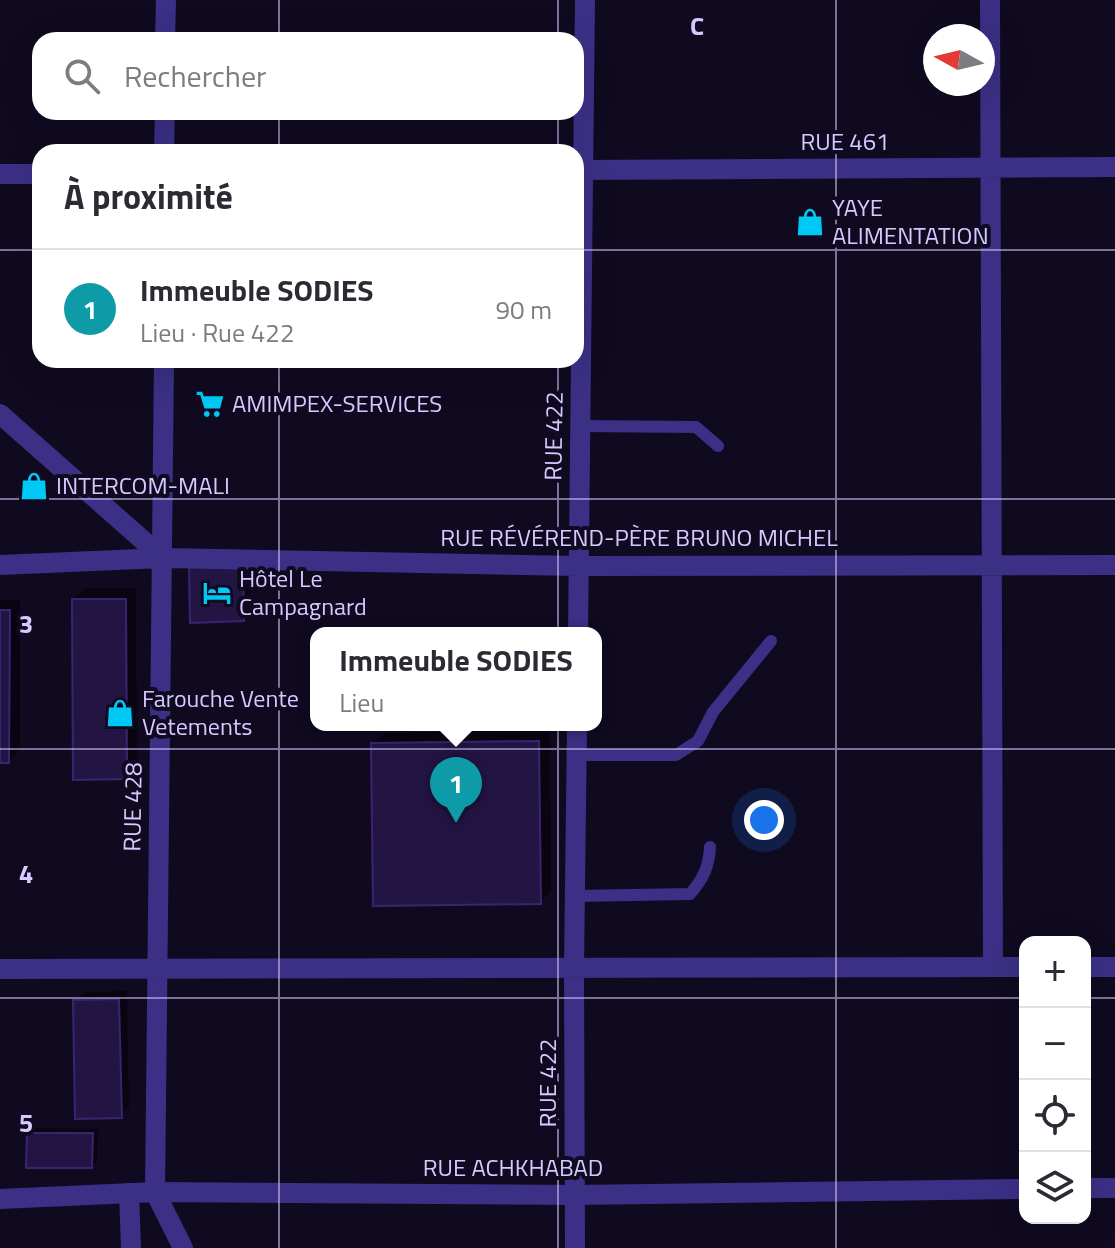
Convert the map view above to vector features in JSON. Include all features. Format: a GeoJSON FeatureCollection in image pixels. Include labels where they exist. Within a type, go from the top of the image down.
{"type":"FeatureCollection","features":[{"type":"Feature","properties":{"kind":"street"},"geometry":{"type":"LineString","coordinates":[[165,32],[166,0]]}},
{"type":"Feature","properties":{"kind":"street","name":"RUE 422"},"geometry":{"type":"LineString","coordinates":[[584,32],[585,0]]}},
{"type":"Feature","properties":{"kind":"street"},"geometry":{"type":"LineString","coordinates":[[990,0],[993,967]]}},
{"type":"Feature","properties":{"kind":"street"},"geometry":{"type":"LineString","coordinates":[[164,144],[165,120]]}},
{"type":"Feature","properties":{"kind":"street","name":"RUE 422"},"geometry":{"type":"LineString","coordinates":[[580,144],[581,120]]}},
{"type":"Feature","properties":{"kind":"street","name":"RUE 461"},"geometry":{"type":"LineString","coordinates":[[584,170],[1115,167]]}},
{"type":"Feature","properties":{"kind":"street"},"geometry":{"type":"LineString","coordinates":[[0,174],[32,174]]}},
{"type":"Feature","properties":{"kind":"street","name":"RUE 428"},"geometry":{"type":"LineString","coordinates":[[164,368],[155,1192],[183,1248]]}},
{"type":"Feature","properties":{"kind":"street","name":"RUE 422"},"geometry":{"type":"LineString","coordinates":[[578,627],[580,368]]}},
{"type":"Feature","properties":{"kind":"street"},"geometry":{"type":"LineString","coordinates":[[0,414],[163,558]]}},
{"type":"Feature","properties":{"kind":"street","name":"RUE RÉVÉREND-PÈRE BRUNO MICHEL"},"geometry":{"type":"LineString","coordinates":[[0,565],[163,558],[579,566],[1115,565]]}},
{"type":"Feature","properties":{"kind":"street","name":"RUE 422"},"geometry":{"type":"LineString","coordinates":[[575,1248],[577,731]]}},
{"type":"Feature","properties":{"kind":"street"},"geometry":{"type":"LineString","coordinates":[[0,969],[1019,967]]}},
{"type":"Feature","properties":{"kind":"street"},"geometry":{"type":"LineString","coordinates":[[1091,967],[1115,967]]}},
{"type":"Feature","properties":{"kind":"street"},"geometry":{"type":"LineString","coordinates":[[1091,1188],[1115,1188]]}},
{"type":"Feature","properties":{"kind":"street","name":"RUE ACHKHABAD"},"geometry":{"type":"LineString","coordinates":[[0,1199],[155,1192],[575,1195],[1019,1189]]}},
{"type":"Feature","properties":{"kind":"street"},"geometry":{"type":"LineString","coordinates":[[129,1193],[131,1248]]}},
{"type":"Feature","properties":{"kind":"lane"},"geometry":{"type":"LineString","coordinates":[[580,426],[696,427],[718,446]]}},
{"type":"Feature","properties":{"kind":"lane"},"geometry":{"type":"LineString","coordinates":[[576,755],[676,755],[698,741],[713,712],[771,641]]}},
{"type":"Feature","properties":{"kind":"lane"},"geometry":{"type":"LineString","coordinates":[[574,896],[690,894],[702,879],[709,861],[710,847]]}},
{"type":"Feature","properties":{"kind":"building","name":"Hôtel Le Campagnard"},"geometry":{"type":"Polygon","coordinates":[[[189,565],[243,565],[244,621],[190,623],[189,565]]]}},
{"type":"Feature","properties":{"kind":"building"},"geometry":{"type":"Polygon","coordinates":[[[72,599],[126,599],[127,779],[73,780],[72,599]]]}},
{"type":"Feature","properties":{"kind":"building"},"geometry":{"type":"Polygon","coordinates":[[[0,610],[10,610],[9,763],[0,763],[0,610]]]}},
{"type":"Feature","properties":{"kind":"building"},"geometry":{"type":"Polygon","coordinates":[[[539,741],[541,904],[373,906],[371,743],[539,741]]]}},
{"type":"Feature","properties":{"kind":"building"},"geometry":{"type":"Polygon","coordinates":[[[119,999],[122,1118],[75,1119],[73,1000],[119,999]]]}},
{"type":"Feature","properties":{"kind":"building"},"geometry":{"type":"Polygon","coordinates":[[[27,1133],[93,1133],[92,1168],[26,1168],[27,1133]]]}},
{"type":"Feature","properties":{"kind":"place","name":"YAYE ALIMENTATION"},"geometry":{"type":"Point","coordinates":[810,222]}},
{"type":"Feature","properties":{"kind":"place","name":"AMIMPEX-SERVICES"},"geometry":{"type":"Point","coordinates":[210,404]}},
{"type":"Feature","properties":{"kind":"place","name":"INTERCOM-MALI"},"geometry":{"type":"Point","coordinates":[34,486]}},
{"type":"Feature","properties":{"kind":"place","name":"Hôtel Le Campagnard"},"geometry":{"type":"Point","coordinates":[217,593]}},
{"type":"Feature","properties":{"kind":"place","name":"Farouche Vente Vetements"},"geometry":{"type":"Point","coordinates":[120,713]}},
{"type":"Feature","properties":{"kind":"place","name":"Immeuble SODIES"},"geometry":{"type":"Point","coordinates":[456,823]}}]}
